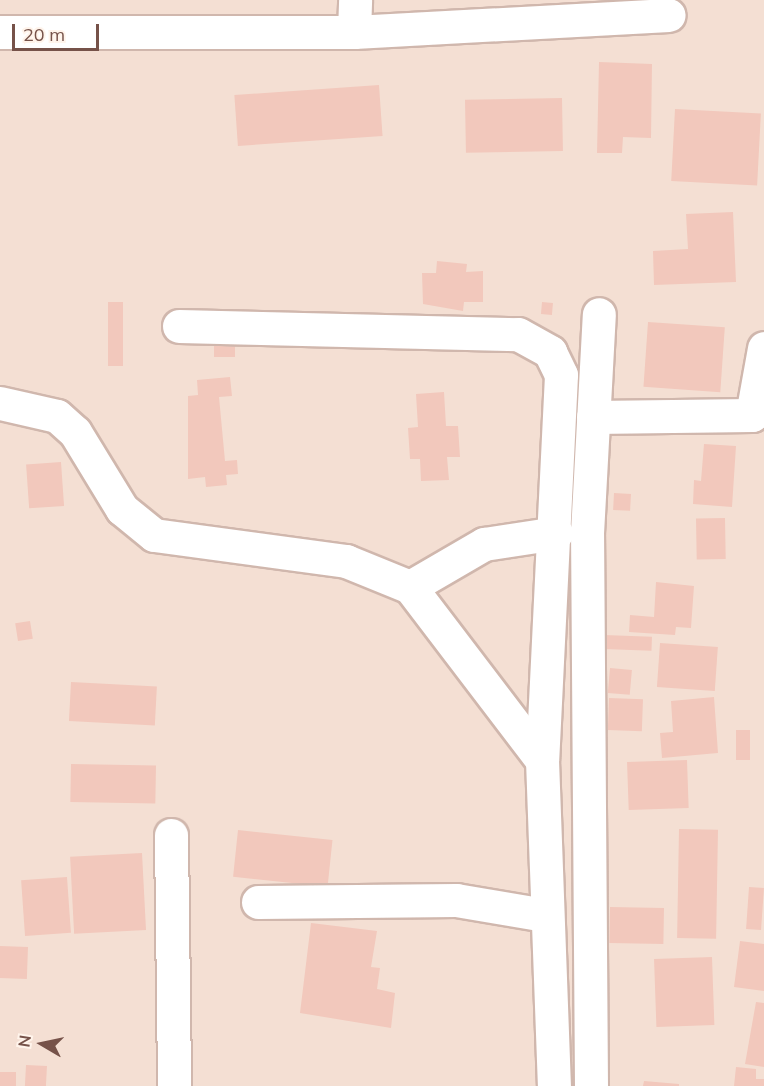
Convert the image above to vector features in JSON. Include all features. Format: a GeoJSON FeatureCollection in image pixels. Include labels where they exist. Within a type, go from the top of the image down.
{"type":"FeatureCollection","features":[{"type":"Feature","properties":{"kind":"street"},"geometry":{"type":"LineString","coordinates":[[0,33],[354,16],[669,15]]}},
{"type":"Feature","properties":{"kind":"street"},"geometry":{"type":"LineString","coordinates":[[591,1086],[586,641],[593,417],[599,314]]}},
{"type":"Feature","properties":{"kind":"street"},"geometry":{"type":"LineString","coordinates":[[179,326],[518,334],[550,352],[561,375],[556,533],[542,760],[545,915],[556,1043],[554,1086]]}},
{"type":"Feature","properties":{"kind":"street"},"geometry":{"type":"LineString","coordinates":[[593,417],[752,415],[764,348]]}},
{"type":"Feature","properties":{"kind":"street"},"geometry":{"type":"LineString","coordinates":[[0,403],[57,417],[75,432],[122,509],[154,535],[346,561],[410,587],[542,760]]}},
{"type":"Feature","properties":{"kind":"street"},"geometry":{"type":"LineString","coordinates":[[410,587],[484,544],[556,533]]}},
{"type":"Feature","properties":{"kind":"street"},"geometry":{"type":"LineString","coordinates":[[171,835],[174,1086]]}},
{"type":"Feature","properties":{"kind":"street"},"geometry":{"type":"LineString","coordinates":[[258,902],[456,900],[545,915]]}},
{"type":"Feature","properties":{"kind":"shaded area"},"geometry":{"type":"Polygon","coordinates":[[[0,0],[764,0],[764,1086],[0,1086],[0,0]]]}},
{"type":"Feature","properties":{"kind":"building"},"geometry":{"type":"Polygon","coordinates":[[[599,62],[652,64],[651,138],[623,137],[622,153],[597,153],[599,62]]]}},
{"type":"Feature","properties":{"kind":"building"},"geometry":{"type":"Polygon","coordinates":[[[379,85],[383,136],[238,146],[234,95],[379,85]]]}},
{"type":"Feature","properties":{"kind":"building"},"geometry":{"type":"Polygon","coordinates":[[[562,98],[563,151],[466,153],[465,100],[562,98]]]}},
{"type":"Feature","properties":{"kind":"building"},"geometry":{"type":"Polygon","coordinates":[[[675,109],[761,114],[757,185],[671,181],[675,109]]]}},
{"type":"Feature","properties":{"kind":"building"},"geometry":{"type":"Polygon","coordinates":[[[733,212],[736,282],[654,285],[653,251],[688,249],[686,214],[733,212]]]}},
{"type":"Feature","properties":{"kind":"building"},"geometry":{"type":"Polygon","coordinates":[[[437,261],[467,264],[466,272],[483,271],[483,302],[464,302],[463,311],[423,304],[422,273],[436,273],[437,261]]]}},
{"type":"Feature","properties":{"kind":"building"},"geometry":{"type":"Polygon","coordinates":[[[108,302],[123,302],[123,366],[108,366],[108,302]]]}},
{"type":"Feature","properties":{"kind":"building"},"geometry":{"type":"Polygon","coordinates":[[[542,302],[553,303],[552,315],[541,314],[542,302]]]}},
{"type":"Feature","properties":{"kind":"building"},"geometry":{"type":"Polygon","coordinates":[[[648,322],[725,327],[720,392],[643,387],[648,322]]]}},
{"type":"Feature","properties":{"kind":"building"},"geometry":{"type":"Polygon","coordinates":[[[214,337],[235,337],[235,357],[214,357],[214,337]]]}},
{"type":"Feature","properties":{"kind":"building"},"geometry":{"type":"Polygon","coordinates":[[[230,377],[232,396],[219,397],[225,461],[237,460],[238,474],[226,475],[227,485],[206,487],[205,477],[188,479],[188,396],[198,395],[197,380],[230,377]]]}},
{"type":"Feature","properties":{"kind":"building"},"geometry":{"type":"Polygon","coordinates":[[[444,392],[446,426],[458,426],[460,457],[447,457],[449,480],[421,481],[420,459],[410,459],[408,428],[418,427],[416,394],[444,392]]]}},
{"type":"Feature","properties":{"kind":"building"},"geometry":{"type":"Polygon","coordinates":[[[704,444],[736,446],[732,507],[693,504],[694,480],[701,481],[704,444]]]}},
{"type":"Feature","properties":{"kind":"building"},"geometry":{"type":"Polygon","coordinates":[[[61,462],[64,506],[29,508],[26,464],[61,462]]]}},
{"type":"Feature","properties":{"kind":"building"},"geometry":{"type":"Polygon","coordinates":[[[614,493],[631,494],[630,511],[613,510],[614,493]]]}},
{"type":"Feature","properties":{"kind":"building"},"geometry":{"type":"Polygon","coordinates":[[[725,518],[726,559],[697,559],[696,519],[725,518]]]}},
{"type":"Feature","properties":{"kind":"building"},"geometry":{"type":"Polygon","coordinates":[[[656,582],[694,586],[691,628],[676,627],[675,635],[629,632],[630,615],[654,617],[656,582]]]}},
{"type":"Feature","properties":{"kind":"building"},"geometry":{"type":"Polygon","coordinates":[[[30,621],[33,639],[18,641],[15,623],[30,621]]]}},
{"type":"Feature","properties":{"kind":"building"},"geometry":{"type":"Polygon","coordinates":[[[604,635],[652,637],[651,651],[604,649],[604,635]]]}},
{"type":"Feature","properties":{"kind":"building"},"geometry":{"type":"Polygon","coordinates":[[[660,643],[718,647],[715,691],[657,687],[660,643]]]}},
{"type":"Feature","properties":{"kind":"building"},"geometry":{"type":"Polygon","coordinates":[[[610,668],[632,670],[630,695],[608,693],[610,668]]]}},
{"type":"Feature","properties":{"kind":"building"},"geometry":{"type":"Polygon","coordinates":[[[71,682],[157,687],[155,725],[69,721],[71,682]]]}},
{"type":"Feature","properties":{"kind":"building"},"geometry":{"type":"Polygon","coordinates":[[[714,697],[718,753],[662,758],[660,733],[673,732],[671,701],[714,697]]]}},
{"type":"Feature","properties":{"kind":"building"},"geometry":{"type":"Polygon","coordinates":[[[609,698],[643,699],[642,731],[608,730],[609,698]]]}},
{"type":"Feature","properties":{"kind":"building"},"geometry":{"type":"Polygon","coordinates":[[[736,730],[750,730],[750,760],[736,760],[736,730]]]}},
{"type":"Feature","properties":{"kind":"building"},"geometry":{"type":"Polygon","coordinates":[[[687,760],[689,808],[629,810],[627,762],[687,760]]]}},
{"type":"Feature","properties":{"kind":"building"},"geometry":{"type":"Polygon","coordinates":[[[71,764],[156,765],[155,803],[70,802],[71,764]]]}},
{"type":"Feature","properties":{"kind":"building"},"geometry":{"type":"Polygon","coordinates":[[[679,829],[718,830],[716,939],[677,938],[679,829]]]}},
{"type":"Feature","properties":{"kind":"building"},"geometry":{"type":"Polygon","coordinates":[[[238,830],[332,840],[328,887],[233,877],[238,830]]]}},
{"type":"Feature","properties":{"kind":"building"},"geometry":{"type":"Polygon","coordinates":[[[142,853],[146,930],[74,934],[70,857],[142,853]]]}},
{"type":"Feature","properties":{"kind":"building"},"geometry":{"type":"Polygon","coordinates":[[[67,877],[71,933],[25,936],[21,880],[67,877]]]}},
{"type":"Feature","properties":{"kind":"building"},"geometry":{"type":"Polygon","coordinates":[[[749,887],[764,888],[761,930],[746,929],[749,887]]]}},
{"type":"Feature","properties":{"kind":"building"},"geometry":{"type":"Polygon","coordinates":[[[610,907],[664,908],[663,944],[609,943],[610,907]]]}},
{"type":"Feature","properties":{"kind":"building"},"geometry":{"type":"Polygon","coordinates":[[[311,923],[377,931],[371,967],[380,968],[377,989],[395,993],[391,1028],[300,1013],[311,923]]]}},
{"type":"Feature","properties":{"kind":"building"},"geometry":{"type":"Polygon","coordinates":[[[740,941],[764,944],[764,991],[734,987],[740,941]]]}},
{"type":"Feature","properties":{"kind":"building"},"geometry":{"type":"Polygon","coordinates":[[[0,946],[28,947],[27,979],[0,978],[0,946]]]}},
{"type":"Feature","properties":{"kind":"building"},"geometry":{"type":"Polygon","coordinates":[[[712,957],[714,1025],[656,1027],[654,959],[712,957]]]}},
{"type":"Feature","properties":{"kind":"building"},"geometry":{"type":"Polygon","coordinates":[[[756,1002],[764,1003],[764,1067],[745,1064],[756,1002]]]}},
{"type":"Feature","properties":{"kind":"building"},"geometry":{"type":"Polygon","coordinates":[[[26,1065],[47,1066],[46,1086],[25,1086],[26,1065]]]}},
{"type":"Feature","properties":{"kind":"building"},"geometry":{"type":"Polygon","coordinates":[[[736,1067],[756,1069],[756,1079],[764,1079],[764,1086],[734,1086],[736,1067]]]}},
{"type":"Feature","properties":{"kind":"building"},"geometry":{"type":"Polygon","coordinates":[[[0,1072],[16,1072],[16,1086],[0,1086],[0,1072]]]}},
{"type":"Feature","properties":{"kind":"building"},"geometry":{"type":"Polygon","coordinates":[[[644,1081],[679,1084],[679,1086],[643,1086],[644,1081]]]}}]}
